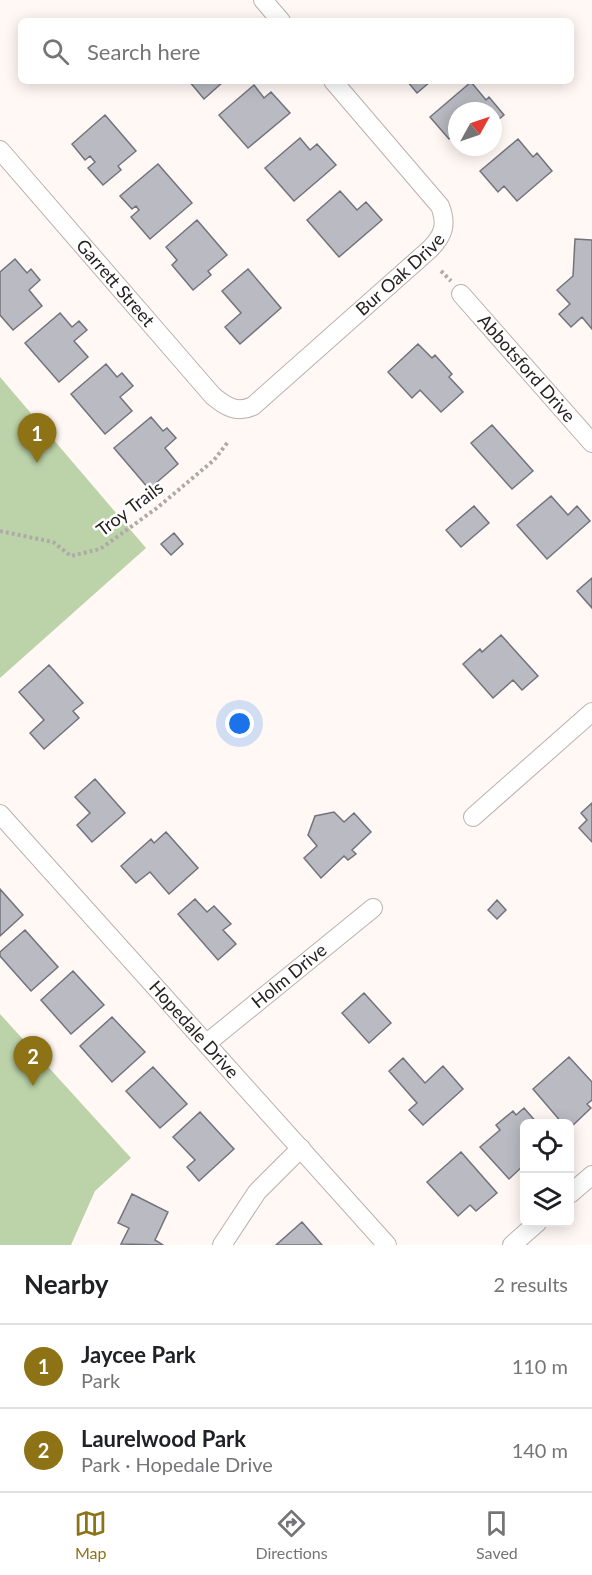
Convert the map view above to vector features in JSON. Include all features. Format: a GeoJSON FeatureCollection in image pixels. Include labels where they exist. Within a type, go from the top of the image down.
{"type":"FeatureCollection","features":[{"type":"Feature","properties":{"kind":"street"},"geometry":{"type":"LineString","coordinates":[[263,0],[278,18]]}},
{"type":"Feature","properties":{"kind":"street","name":"Bur Oak Drive"},"geometry":{"type":"LineString","coordinates":[[234,409],[246,409],[253,406],[430,249],[444,229],[445,217],[440,206],[336,84]]}},
{"type":"Feature","properties":{"kind":"street","name":"Garrett Street"},"geometry":{"type":"LineString","coordinates":[[0,150],[213,396],[223,405],[234,409]]}},
{"type":"Feature","properties":{"kind":"street","name":"Abbotsford Drive"},"geometry":{"type":"LineString","coordinates":[[461,294],[592,443]]}},
{"type":"Feature","properties":{"kind":"street"},"geometry":{"type":"LineString","coordinates":[[473,817],[592,712]]}},
{"type":"Feature","properties":{"kind":"street","name":"Hopedale Drive"},"geometry":{"type":"LineString","coordinates":[[0,814],[387,1245]]}},
{"type":"Feature","properties":{"kind":"street","name":"Holm Drive"},"geometry":{"type":"LineString","coordinates":[[207,1044],[373,908]]}},
{"type":"Feature","properties":{"kind":"street"},"geometry":{"type":"LineString","coordinates":[[222,1245],[257,1192],[302,1148]]}},
{"type":"Feature","properties":{"kind":"street"},"geometry":{"type":"LineString","coordinates":[[574,1191],[592,1175]]}},
{"type":"Feature","properties":{"kind":"street"},"geometry":{"type":"LineString","coordinates":[[512,1245],[532,1227]]}},
{"type":"Feature","properties":{"kind":"path","name":"Troy Trails"},"geometry":{"type":"LineString","coordinates":[[0,531],[53,542],[71,556],[100,549],[157,508],[214,460],[228,442]]}},
{"type":"Feature","properties":{"kind":"green space"},"geometry":{"type":"Polygon","coordinates":[[[0,377],[146,548],[0,678],[0,377]]]}},
{"type":"Feature","properties":{"kind":"green space"},"geometry":{"type":"Polygon","coordinates":[[[0,1014],[131,1158],[95,1191],[71,1245],[0,1245],[0,1014]]]}},
{"type":"Feature","properties":{"kind":"building"},"geometry":{"type":"Polygon","coordinates":[[[192,84],[221,84],[204,99],[192,84]]]}},
{"type":"Feature","properties":{"kind":"building"},"geometry":{"type":"Polygon","coordinates":[[[410,84],[428,84],[417,93],[410,84]]]}},
{"type":"Feature","properties":{"kind":"building"},"geometry":{"type":"Polygon","coordinates":[[[469,84],[473,84],[486,100],[489,97],[493,102],[448,102],[448,138],[430,117],[469,84]]]}},
{"type":"Feature","properties":{"kind":"building"},"geometry":{"type":"Polygon","coordinates":[[[254,85],[264,98],[271,92],[290,113],[248,148],[219,115],[254,85]]]}},
{"type":"Feature","properties":{"kind":"building"},"geometry":{"type":"Polygon","coordinates":[[[105,115],[136,151],[118,166],[121,170],[103,185],[88,168],[95,162],[90,156],[85,160],[72,144],[105,115]]]}},
{"type":"Feature","properties":{"kind":"building"},"geometry":{"type":"Polygon","coordinates":[[[300,138],[310,150],[317,144],[336,165],[294,201],[265,168],[300,138]]]}},
{"type":"Feature","properties":{"kind":"building"},"geometry":{"type":"Polygon","coordinates":[[[518,139],[533,157],[537,153],[552,171],[517,201],[504,186],[498,192],[480,171],[498,156],[502,156],[502,152],[518,139]]]}},
{"type":"Feature","properties":{"kind":"building"},"geometry":{"type":"Polygon","coordinates":[[[158,164],[192,203],[150,239],[131,217],[139,210],[136,206],[132,209],[120,196],[158,164]]]}},
{"type":"Feature","properties":{"kind":"building"},"geometry":{"type":"Polygon","coordinates":[[[340,191],[357,210],[366,202],[382,220],[339,257],[307,220],[340,191]]]}},
{"type":"Feature","properties":{"kind":"building"},"geometry":{"type":"Polygon","coordinates":[[[197,220],[227,255],[208,271],[211,275],[193,290],[172,265],[177,260],[166,247],[197,220]]]}},
{"type":"Feature","properties":{"kind":"building"},"geometry":{"type":"Polygon","coordinates":[[[575,239],[592,240],[592,329],[582,317],[571,327],[559,314],[570,304],[557,290],[573,276],[575,239]]]}},
{"type":"Feature","properties":{"kind":"building"},"geometry":{"type":"Polygon","coordinates":[[[15,259],[27,273],[31,269],[40,280],[29,290],[42,306],[13,330],[0,315],[0,272],[15,259]]]}},
{"type":"Feature","properties":{"kind":"building"},"geometry":{"type":"Polygon","coordinates":[[[248,269],[281,308],[240,344],[225,327],[241,313],[222,291],[248,269]]]}},
{"type":"Feature","properties":{"kind":"building"},"geometry":{"type":"Polygon","coordinates":[[[60,313],[72,327],[79,321],[87,330],[74,341],[88,357],[59,382],[25,343],[60,313]]]}},
{"type":"Feature","properties":{"kind":"building"},"geometry":{"type":"Polygon","coordinates":[[[418,344],[432,358],[435,355],[452,374],[449,377],[463,392],[441,412],[420,390],[412,398],[388,372],[418,344]]]}},
{"type":"Feature","properties":{"kind":"building"},"geometry":{"type":"Polygon","coordinates":[[[106,364],[117,377],[122,373],[133,386],[120,397],[132,411],[105,434],[71,394],[106,364]]]}},
{"type":"Feature","properties":{"kind":"building"},"geometry":{"type":"Polygon","coordinates":[[[151,417],[163,431],[167,428],[176,438],[165,448],[178,464],[149,489],[114,448],[151,417]]]}},
{"type":"Feature","properties":{"kind":"building"},"geometry":{"type":"Polygon","coordinates":[[[492,425],[533,471],[512,489],[471,443],[492,425]]]}},
{"type":"Feature","properties":{"kind":"building"},"geometry":{"type":"Polygon","coordinates":[[[551,496],[568,515],[577,506],[590,521],[547,559],[517,525],[551,496]]]}},
{"type":"Feature","properties":{"kind":"building"},"geometry":{"type":"Polygon","coordinates":[[[474,506],[489,523],[461,547],[446,530],[474,506]]]}},
{"type":"Feature","properties":{"kind":"building"},"geometry":{"type":"Polygon","coordinates":[[[174,533],[183,544],[171,555],[161,544],[174,533]]]}},
{"type":"Feature","properties":{"kind":"building"},"geometry":{"type":"Polygon","coordinates":[[[592,578],[592,608],[577,591],[592,578]]]}},
{"type":"Feature","properties":{"kind":"building"},"geometry":{"type":"Polygon","coordinates":[[[501,635],[538,676],[522,690],[513,680],[493,698],[463,664],[480,649],[482,652],[501,635]]]}},
{"type":"Feature","properties":{"kind":"building"},"geometry":{"type":"Polygon","coordinates":[[[49,665],[83,703],[73,711],[79,718],[44,749],[30,733],[44,720],[19,692],[49,665]]]}},
{"type":"Feature","properties":{"kind":"building"},"geometry":{"type":"Polygon","coordinates":[[[95,779],[125,813],[92,842],[77,825],[90,813],[75,797],[95,779]]]}},
{"type":"Feature","properties":{"kind":"building"},"geometry":{"type":"Polygon","coordinates":[[[592,803],[592,842],[579,828],[587,820],[581,813],[592,803]]]}},
{"type":"Feature","properties":{"kind":"building"},"geometry":{"type":"Polygon","coordinates":[[[334,812],[344,822],[354,813],[371,832],[352,850],[356,854],[348,860],[344,856],[321,878],[304,858],[317,846],[308,835],[315,816],[334,812]]]}},
{"type":"Feature","properties":{"kind":"building"},"geometry":{"type":"Polygon","coordinates":[[[166,832],[198,868],[169,894],[150,872],[136,883],[121,866],[151,839],[154,843],[166,832]]]}},
{"type":"Feature","properties":{"kind":"building"},"geometry":{"type":"Polygon","coordinates":[[[0,889],[23,915],[0,936],[0,889]]]}},
{"type":"Feature","properties":{"kind":"building"},"geometry":{"type":"Polygon","coordinates":[[[195,899],[207,912],[214,906],[231,924],[223,930],[236,944],[218,960],[178,914],[195,899]]]}},
{"type":"Feature","properties":{"kind":"building"},"geometry":{"type":"Polygon","coordinates":[[[497,900],[506,910],[497,919],[488,910],[497,900]]]}},
{"type":"Feature","properties":{"kind":"building"},"geometry":{"type":"Polygon","coordinates":[[[25,930],[58,967],[31,991],[0,956],[0,952],[25,930]]]}},
{"type":"Feature","properties":{"kind":"building"},"geometry":{"type":"Polygon","coordinates":[[[73,971],[104,1005],[71,1034],[41,1000],[73,971]]]}},
{"type":"Feature","properties":{"kind":"building"},"geometry":{"type":"Polygon","coordinates":[[[364,993],[391,1023],[369,1043],[342,1013],[364,993]]]}},
{"type":"Feature","properties":{"kind":"building"},"geometry":{"type":"Polygon","coordinates":[[[112,1017],[145,1052],[112,1082],[80,1046],[112,1017]]]}},
{"type":"Feature","properties":{"kind":"building"},"geometry":{"type":"Polygon","coordinates":[[[569,1057],[592,1082],[592,1100],[587,1104],[591,1108],[574,1124],[574,1119],[559,1119],[533,1089],[569,1057]]]}},
{"type":"Feature","properties":{"kind":"building"},"geometry":{"type":"Polygon","coordinates":[[[403,1058],[425,1083],[443,1066],[463,1089],[423,1125],[409,1110],[417,1103],[389,1071],[403,1058]]]}},
{"type":"Feature","properties":{"kind":"building"},"geometry":{"type":"Polygon","coordinates":[[[153,1067],[187,1104],[160,1128],[126,1091],[153,1067]]]}},
{"type":"Feature","properties":{"kind":"building"},"geometry":{"type":"Polygon","coordinates":[[[524,1108],[534,1119],[520,1119],[520,1169],[509,1179],[480,1147],[500,1130],[496,1125],[513,1111],[516,1115],[524,1108]]]}},
{"type":"Feature","properties":{"kind":"building"},"geometry":{"type":"Polygon","coordinates":[[[200,1112],[234,1149],[199,1181],[187,1167],[195,1160],[173,1137],[200,1112]]]}},
{"type":"Feature","properties":{"kind":"building"},"geometry":{"type":"Polygon","coordinates":[[[461,1152],[497,1193],[476,1211],[470,1205],[458,1216],[427,1182],[461,1152]]]}},
{"type":"Feature","properties":{"kind":"building"},"geometry":{"type":"Polygon","coordinates":[[[132,1194],[168,1212],[155,1240],[163,1245],[121,1244],[129,1228],[118,1223],[132,1194]]]}},
{"type":"Feature","properties":{"kind":"building"},"geometry":{"type":"Polygon","coordinates":[[[302,1222],[322,1245],[276,1245],[302,1222]]]}},
{"type":"Feature","properties":{"kind":"place","name":"Jaycee Park"},"geometry":{"type":"Point","coordinates":[37,463]}},
{"type":"Feature","properties":{"kind":"place","name":"Laurelwood Park"},"geometry":{"type":"Point","coordinates":[33,1086]}}]}
